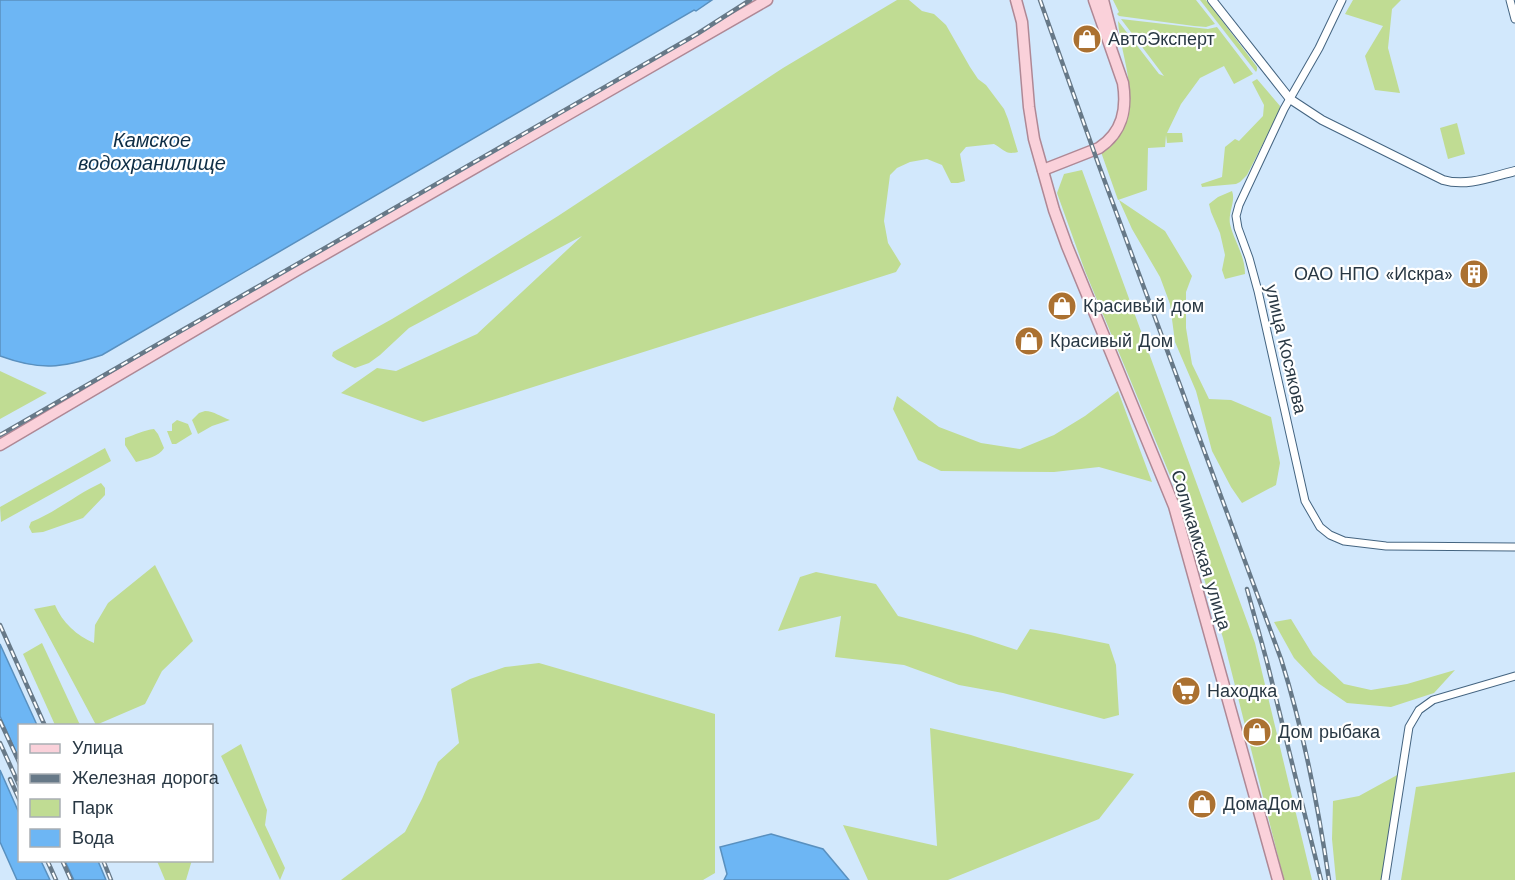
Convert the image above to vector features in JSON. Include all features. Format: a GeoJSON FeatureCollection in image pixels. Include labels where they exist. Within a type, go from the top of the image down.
{"type":"FeatureCollection","features":[{"type":"Feature","properties":{"kind":"main road"},"geometry":{"type":"LineString","coordinates":[[0,445],[306,265],[767,0]]}},
{"type":"Feature","properties":{"kind":"main road","name":"Соликамская улица"},"geometry":{"type":"LineString","coordinates":[[1016,0],[1023,29],[1034,139],[1054,210],[1174,506],[1278,880]]}},
{"type":"Feature","properties":{"kind":"main road"},"geometry":{"type":"LineString","coordinates":[[1043,170],[1099,148],[1113,135],[1120,123],[1125,103],[1123,83],[1094,0]]}},
{"type":"Feature","properties":{"kind":"main road"},"geometry":{"type":"LineString","coordinates":[[1103,0],[1115,44],[1117,63]]}},
{"type":"Feature","properties":{"kind":"street"},"geometry":{"type":"LineString","coordinates":[[1212,0],[1290,99],[1322,120],[1443,180],[1465,183],[1515,171]]}},
{"type":"Feature","properties":{"kind":"street","name":"улица Косякова"},"geometry":{"type":"LineString","coordinates":[[1342,0],[1246,188],[1236,216],[1258,291],[1305,501],[1320,528],[1344,541],[1386,546],[1515,547]]}},
{"type":"Feature","properties":{"kind":"street"},"geometry":{"type":"LineString","coordinates":[[1510,0],[1515,19]]}},
{"type":"Feature","properties":{"kind":"street"},"geometry":{"type":"LineString","coordinates":[[1385,880],[1409,727],[1419,711],[1433,700],[1515,676]]}},
{"type":"Feature","properties":{"kind":"green space"},"geometry":{"type":"Polygon","coordinates":[[[897,0],[909,0],[922,11],[934,14],[946,25],[978,79],[986,85],[1004,109],[1018,152],[1008,152],[994,144],[966,147],[960,154],[965,181],[958,183],[951,183],[942,165],[927,159],[910,162],[897,168],[890,175],[884,221],[888,243],[901,264],[896,272],[423,422],[341,393],[377,368],[396,371],[477,334],[582,236],[409,328],[369,363],[355,368],[337,360],[332,356],[333,352],[447,286],[783,68],[897,0]]]}},
{"type":"Feature","properties":{"kind":"green space"},"geometry":{"type":"Polygon","coordinates":[[[1113,0],[1196,0],[1215,24],[1206,27],[1194,26],[1119,16],[1113,0]]]}},
{"type":"Feature","properties":{"kind":"green space"},"geometry":{"type":"Polygon","coordinates":[[[1200,0],[1206,0],[1211,6],[1257,67],[1256,72],[1200,0]]]}},
{"type":"Feature","properties":{"kind":"green space"},"geometry":{"type":"Polygon","coordinates":[[[1353,0],[1401,0],[1392,9],[1388,48],[1400,93],[1375,90],[1365,56],[1383,26],[1345,14],[1353,0]]]}},
{"type":"Feature","properties":{"kind":"green space"},"geometry":{"type":"Polygon","coordinates":[[[1121,19],[1208,29],[1217,27],[1253,74],[1234,84],[1224,66],[1200,78],[1181,104],[1167,133],[1182,133],[1183,142],[1167,143],[1166,135],[1165,147],[1148,148],[1147,190],[1118,200],[1101,152],[1120,135],[1128,116],[1130,103],[1128,75],[1118,21],[1159,74],[1164,76],[1121,19]]]}},
{"type":"Feature","properties":{"kind":"green space"},"geometry":{"type":"Polygon","coordinates":[[[1257,79],[1280,106],[1247,175],[1236,184],[1202,187],[1201,184],[1222,177],[1225,147],[1235,139],[1239,141],[1263,116],[1264,105],[1252,82],[1257,79]]]}},
{"type":"Feature","properties":{"kind":"green space"},"geometry":{"type":"Polygon","coordinates":[[[1457,123],[1465,154],[1448,159],[1440,128],[1457,123]]]}},
{"type":"Feature","properties":{"kind":"green space"},"geometry":{"type":"Polygon","coordinates":[[[1082,170],[1255,643],[1312,880],[1284,880],[1223,638],[1174,485],[1085,271],[1057,193],[1064,174],[1082,170]]]}},
{"type":"Feature","properties":{"kind":"green space"},"geometry":{"type":"Polygon","coordinates":[[[1232,191],[1230,224],[1243,261],[1245,274],[1225,279],[1222,270],[1225,255],[1220,233],[1209,204],[1232,191]]]}},
{"type":"Feature","properties":{"kind":"green space"},"geometry":{"type":"Polygon","coordinates":[[[1119,200],[1165,231],[1192,276],[1186,292],[1186,328],[1192,364],[1209,399],[1231,400],[1271,417],[1280,463],[1276,485],[1242,503],[1212,451],[1196,391],[1175,342],[1170,304],[1160,277],[1132,229],[1119,200]]]}},
{"type":"Feature","properties":{"kind":"green space"},"geometry":{"type":"Polygon","coordinates":[[[0,371],[47,393],[0,419],[0,371]]]}},
{"type":"Feature","properties":{"kind":"green space"},"geometry":{"type":"Polygon","coordinates":[[[1118,391],[1152,482],[1099,467],[1054,472],[941,471],[918,460],[893,409],[897,396],[939,427],[981,443],[1020,449],[1054,435],[1085,416],[1118,391]]]}},
{"type":"Feature","properties":{"kind":"green space"},"geometry":{"type":"Polygon","coordinates":[[[205,411],[230,420],[198,434],[192,420],[205,411]]]}},
{"type":"Feature","properties":{"kind":"green space"},"geometry":{"type":"Polygon","coordinates":[[[177,420],[188,424],[192,434],[172,444],[167,431],[172,431],[172,424],[177,420]]]}},
{"type":"Feature","properties":{"kind":"green space"},"geometry":{"type":"Polygon","coordinates":[[[154,429],[164,448],[156,456],[136,462],[125,445],[125,438],[154,429]]]}},
{"type":"Feature","properties":{"kind":"green space"},"geometry":{"type":"Polygon","coordinates":[[[105,448],[111,461],[1,522],[0,507],[105,448]]]}},
{"type":"Feature","properties":{"kind":"green space"},"geometry":{"type":"Polygon","coordinates":[[[101,483],[105,488],[105,495],[83,518],[43,532],[32,533],[29,527],[31,522],[101,483]]]}},
{"type":"Feature","properties":{"kind":"green space"},"geometry":{"type":"Polygon","coordinates":[[[155,565],[193,641],[162,671],[145,704],[95,724],[34,609],[55,605],[71,628],[94,643],[95,625],[108,603],[155,565]]]}},
{"type":"Feature","properties":{"kind":"green space"},"geometry":{"type":"Polygon","coordinates":[[[816,572],[876,584],[898,616],[1017,650],[1030,629],[1109,644],[1116,665],[1119,715],[1104,719],[1003,693],[959,685],[904,665],[835,657],[841,616],[778,631],[800,577],[816,572]]]}},
{"type":"Feature","properties":{"kind":"green space"},"geometry":{"type":"Polygon","coordinates":[[[1291,619],[1313,655],[1344,684],[1371,690],[1407,684],[1455,670],[1434,693],[1391,707],[1347,703],[1318,683],[1294,658],[1274,622],[1291,619]]]}},
{"type":"Feature","properties":{"kind":"green space"},"geometry":{"type":"Polygon","coordinates":[[[42,643],[80,724],[55,724],[23,654],[42,643]]]}},
{"type":"Feature","properties":{"kind":"green space"},"geometry":{"type":"Polygon","coordinates":[[[539,663],[715,714],[715,873],[703,880],[341,880],[405,832],[438,762],[459,743],[451,689],[470,679],[505,667],[539,663]]]}},
{"type":"Feature","properties":{"kind":"green space"},"geometry":{"type":"Polygon","coordinates":[[[930,728],[1134,774],[1099,819],[948,880],[868,880],[843,825],[937,846],[930,728]]]}},
{"type":"Feature","properties":{"kind":"green space"},"geometry":{"type":"Polygon","coordinates":[[[241,744],[267,810],[265,825],[285,868],[280,880],[221,756],[241,744]]]}},
{"type":"Feature","properties":{"kind":"green space"},"geometry":{"type":"Polygon","coordinates":[[[1515,772],[1515,880],[1401,880],[1416,787],[1515,772]]]}},
{"type":"Feature","properties":{"kind":"green space"},"geometry":{"type":"Polygon","coordinates":[[[1399,774],[1383,880],[1336,880],[1332,839],[1333,801],[1359,796],[1399,774]]]}},
{"type":"Feature","properties":{"kind":"green space"},"geometry":{"type":"Polygon","coordinates":[[[157,862],[191,862],[186,880],[165,880],[157,862]]]}},
{"type":"Feature","properties":{"kind":"water","name":"Камское водохранилище"},"geometry":{"type":"Polygon","coordinates":[[[0,0],[712,0],[102,355],[75,363],[39,366],[0,356],[0,0]]]}},
{"type":"Feature","properties":{"kind":"water"},"geometry":{"type":"Polygon","coordinates":[[[0,644],[37,724],[18,724],[18,757],[0,716],[0,644]]]}},
{"type":"Feature","properties":{"kind":"water"},"geometry":{"type":"Polygon","coordinates":[[[0,770],[18,811],[18,862],[41,862],[50,880],[17,880],[0,842],[0,770]]]}},
{"type":"Feature","properties":{"kind":"water"},"geometry":{"type":"Polygon","coordinates":[[[771,834],[823,849],[849,880],[724,880],[727,874],[720,847],[771,834]]]}},
{"type":"Feature","properties":{"kind":"water"},"geometry":{"type":"Polygon","coordinates":[[[65,862],[98,862],[106,880],[74,880],[65,862]]]}},
{"type":"Feature","properties":{"kind":"railway"},"geometry":{"type":"LineString","coordinates":[[0,435],[697,34],[750,0]]}},
{"type":"Feature","properties":{"kind":"railway"},"geometry":{"type":"LineString","coordinates":[[1040,0],[1281,659],[1310,769],[1329,880]]}},
{"type":"Feature","properties":{"kind":"railway"},"geometry":{"type":"LineString","coordinates":[[1247,589],[1321,880]]}},
{"type":"Feature","properties":{"kind":"railway"},"geometry":{"type":"LineString","coordinates":[[0,625],[44,724]]}},
{"type":"Feature","properties":{"kind":"railway"},"geometry":{"type":"LineString","coordinates":[[0,721],[18,760]]}},
{"type":"Feature","properties":{"kind":"railway"},"geometry":{"type":"LineString","coordinates":[[0,743],[18,783]]}},
{"type":"Feature","properties":{"kind":"railway"},"geometry":{"type":"LineString","coordinates":[[10,779],[18,797]]}},
{"type":"Feature","properties":{"kind":"railway"},"geometry":{"type":"LineString","coordinates":[[48,862],[56,880]]}},
{"type":"Feature","properties":{"kind":"railway"},"geometry":{"type":"LineString","coordinates":[[63,862],[71,880]]}},
{"type":"Feature","properties":{"kind":"railway"},"geometry":{"type":"LineString","coordinates":[[104,862],[111,880]]}},
{"type":"Feature","properties":{"kind":"place","name":"АвтоЭксперт"},"geometry":{"type":"Point","coordinates":[1087,39]}},
{"type":"Feature","properties":{"kind":"place","name":"ОАО НПО «Искра»"},"geometry":{"type":"Point","coordinates":[1474,274]}},
{"type":"Feature","properties":{"kind":"place","name":"Красивый дом"},"geometry":{"type":"Point","coordinates":[1062,306]}},
{"type":"Feature","properties":{"kind":"place","name":"Красивый Дом"},"geometry":{"type":"Point","coordinates":[1029,341]}},
{"type":"Feature","properties":{"kind":"place","name":"Находка"},"geometry":{"type":"Point","coordinates":[1186,691]}},
{"type":"Feature","properties":{"kind":"place","name":"Дом рыбака"},"geometry":{"type":"Point","coordinates":[1257,732]}},
{"type":"Feature","properties":{"kind":"place","name":"ДомаДом"},"geometry":{"type":"Point","coordinates":[1202,804]}}]}
